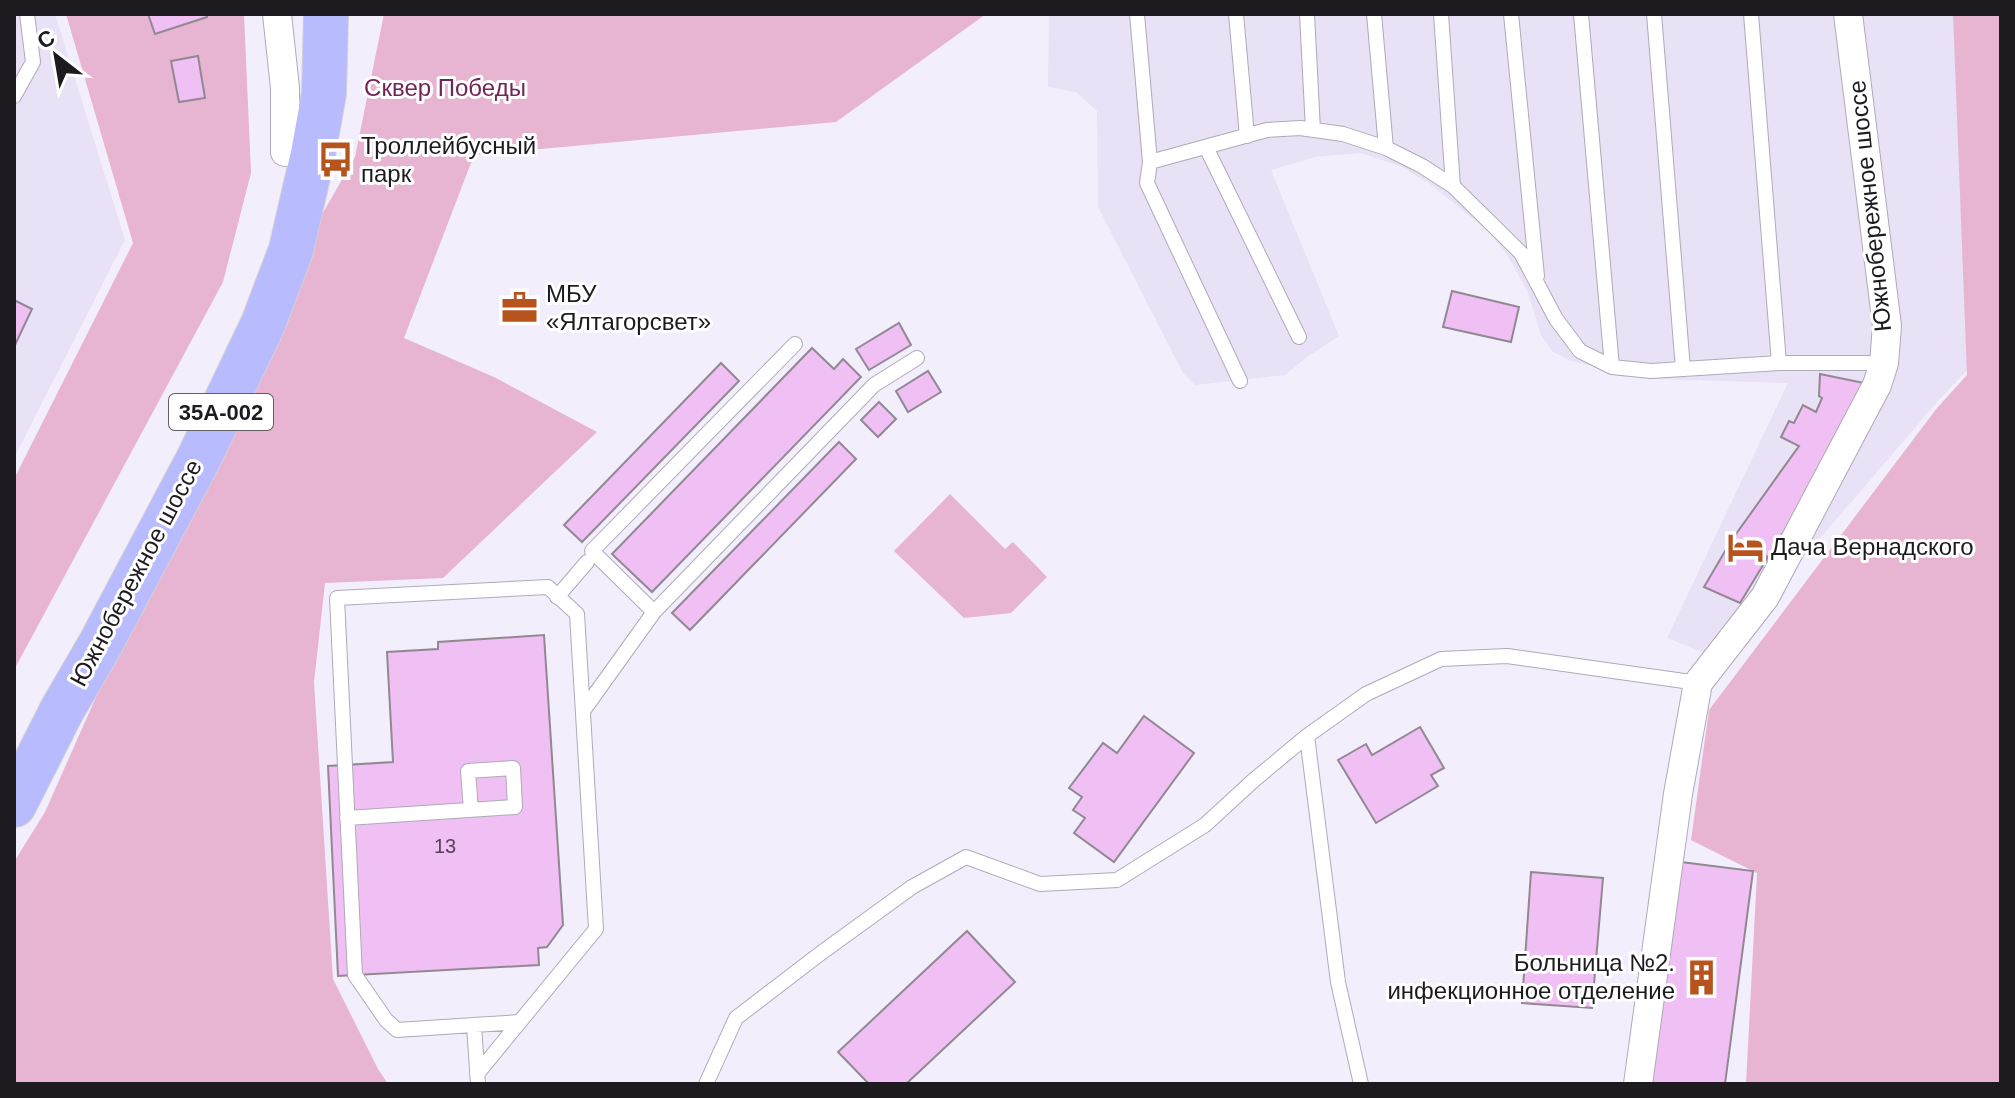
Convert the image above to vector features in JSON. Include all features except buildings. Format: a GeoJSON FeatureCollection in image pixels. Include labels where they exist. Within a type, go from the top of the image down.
{"type":"FeatureCollection","features":[{"type":"Feature","properties":{"kind":"highway","name":"Южнобережное шоссе"},"geometry":{"type":"LineString","coordinates":[[14,742],[89,624],[236,321],[272,227],[298,60],[299,14]]}},
{"type":"Feature","properties":{"kind":"highway","name":"Южнобережное шоссе"},"geometry":{"type":"LineString","coordinates":[[14,805],[199,458],[263,324],[291,250],[324,93],[326,14]]}},
{"type":"Feature","properties":{"kind":"street"},"geometry":{"type":"LineString","coordinates":[[277,14],[285,88],[285,152]]}},
{"type":"Feature","properties":{"kind":"street"},"geometry":{"type":"LineString","coordinates":[[324,93],[347,14]]}},
{"type":"Feature","properties":{"kind":"street","name":"Южнобережное шоссе"},"geometry":{"type":"LineString","coordinates":[[1698,683],[1765,597],[1877,385],[1884,363],[1887,326],[1848,14]]}},
{"type":"Feature","properties":{"kind":"street"},"geometry":{"type":"LineString","coordinates":[[1638,1084],[1678,794],[1698,683]]}},
{"type":"Feature","properties":{"kind":"lane"},"geometry":{"type":"LineString","coordinates":[[14,96],[33,62],[27,14]]}},
{"type":"Feature","properties":{"kind":"lane"},"geometry":{"type":"LineString","coordinates":[[1137,14],[1150,162],[1147,183],[1240,381]]}},
{"type":"Feature","properties":{"kind":"lane"},"geometry":{"type":"LineString","coordinates":[[1236,14],[1247,136]]}},
{"type":"Feature","properties":{"kind":"lane"},"geometry":{"type":"LineString","coordinates":[[1307,14],[1313,130]]}},
{"type":"Feature","properties":{"kind":"lane"},"geometry":{"type":"LineString","coordinates":[[1374,14],[1386,148]]}},
{"type":"Feature","properties":{"kind":"lane"},"geometry":{"type":"LineString","coordinates":[[1441,14],[1453,186]]}},
{"type":"Feature","properties":{"kind":"lane"},"geometry":{"type":"LineString","coordinates":[[1511,14],[1538,286]]}},
{"type":"Feature","properties":{"kind":"lane"},"geometry":{"type":"LineString","coordinates":[[1581,14],[1612,367]]}},
{"type":"Feature","properties":{"kind":"lane"},"geometry":{"type":"LineString","coordinates":[[1654,14],[1683,369]]}},
{"type":"Feature","properties":{"kind":"lane"},"geometry":{"type":"LineString","coordinates":[[1751,14],[1779,363]]}},
{"type":"Feature","properties":{"kind":"lane"},"geometry":{"type":"LineString","coordinates":[[1150,162],[1267,130],[1300,128],[1343,134],[1386,148],[1453,186],[1521,253],[1556,319],[1580,351],[1612,367],[1651,371],[1779,363],[1884,363]]}},
{"type":"Feature","properties":{"kind":"lane"},"geometry":{"type":"LineString","coordinates":[[1206,147],[1299,337]]}},
{"type":"Feature","properties":{"kind":"lane"},"geometry":{"type":"LineString","coordinates":[[654,612],[592,551],[795,344]]}},
{"type":"Feature","properties":{"kind":"lane"},"geometry":{"type":"LineString","coordinates":[[583,711],[654,612],[874,385],[917,358]]}},
{"type":"Feature","properties":{"kind":"lane"},"geometry":{"type":"LineString","coordinates":[[557,597],[587,562]]}},
{"type":"Feature","properties":{"kind":"lane"},"geometry":{"type":"LineString","coordinates":[[478,1079],[596,929],[577,614],[548,587],[337,598],[355,975],[386,1020],[397,1030],[520,1022]]}},
{"type":"Feature","properties":{"kind":"lane"},"geometry":{"type":"LineString","coordinates":[[706,1084],[736,1018],[912,887],[966,857],[1040,884],[1117,880],[1205,825],[1307,736],[1366,694],[1441,659],[1507,656],[1698,683]]}},
{"type":"Feature","properties":{"kind":"lane"},"geometry":{"type":"LineString","coordinates":[[1307,736],[1338,982],[1361,1084]]}},
{"type":"Feature","properties":{"kind":"lane"},"geometry":{"type":"LineString","coordinates":[[347,818],[471,810]]}},
{"type":"Feature","properties":{"kind":"lane"},"geometry":{"type":"LineString","coordinates":[[474,1025],[478,1079]]}},
{"type":"Feature","properties":{"kind":"shaded area"},"geometry":{"type":"Polygon","coordinates":[[[14,14],[55,14],[125,240],[14,458],[14,14]]]}},
{"type":"Feature","properties":{"kind":"shaded area"},"geometry":{"type":"Polygon","coordinates":[[[1049,14],[1954,14],[1968,369],[1717,658],[1667,638],[1788,383],[1651,379],[1571,361],[1553,352],[1541,335],[1528,293],[1508,256],[1488,231],[1430,184],[1400,166],[1360,153],[1315,157],[1271,170],[1339,336],[1285,375],[1195,385],[1183,373],[1098,207],[1097,111],[1076,92],[1048,87],[1049,14]]]}},
{"type":"Feature","properties":{"kind":"green space"},"geometry":{"type":"Polygon","coordinates":[[[66,14],[244,14],[251,173],[223,282],[14,670],[14,479],[133,243],[66,14]]]}},
{"type":"Feature","properties":{"kind":"green space","name":"Сквер Победы"},"geometry":{"type":"Polygon","coordinates":[[[384,14],[986,14],[836,122],[474,155],[404,338],[494,377],[597,432],[443,578],[325,583],[314,682],[333,979],[388,1084],[14,1084],[14,862],[45,812],[270,305],[355,157],[384,14]]]}},
{"type":"Feature","properties":{"kind":"green space"},"geometry":{"type":"Polygon","coordinates":[[[1953,14],[2001,14],[2001,1084],[1746,1084],[1757,873],[1691,840],[1709,710],[1937,408],[1967,375],[1953,14]]]}},
{"type":"Feature","properties":{"kind":"green space"},"geometry":{"type":"Polygon","coordinates":[[[950,494],[1005,549],[1013,542],[1047,577],[1011,613],[964,618],[894,551],[950,494]]]}},
{"type":"Feature","properties":{"kind":"place","name":"Троллейбусный парк"},"geometry":{"type":"Point","coordinates":[335,160]}},
{"type":"Feature","properties":{"kind":"place","name":"МБУ «Ялтагорсвет»"},"geometry":{"type":"Point","coordinates":[520,308]}},
{"type":"Feature","properties":{"kind":"place","name":"Дача Вернадского"},"geometry":{"type":"Point","coordinates":[1745,547]}},
{"type":"Feature","properties":{"kind":"place","name":"Больница №2. инфекционное отделение"},"geometry":{"type":"Point","coordinates":[1701,977]}}]}
